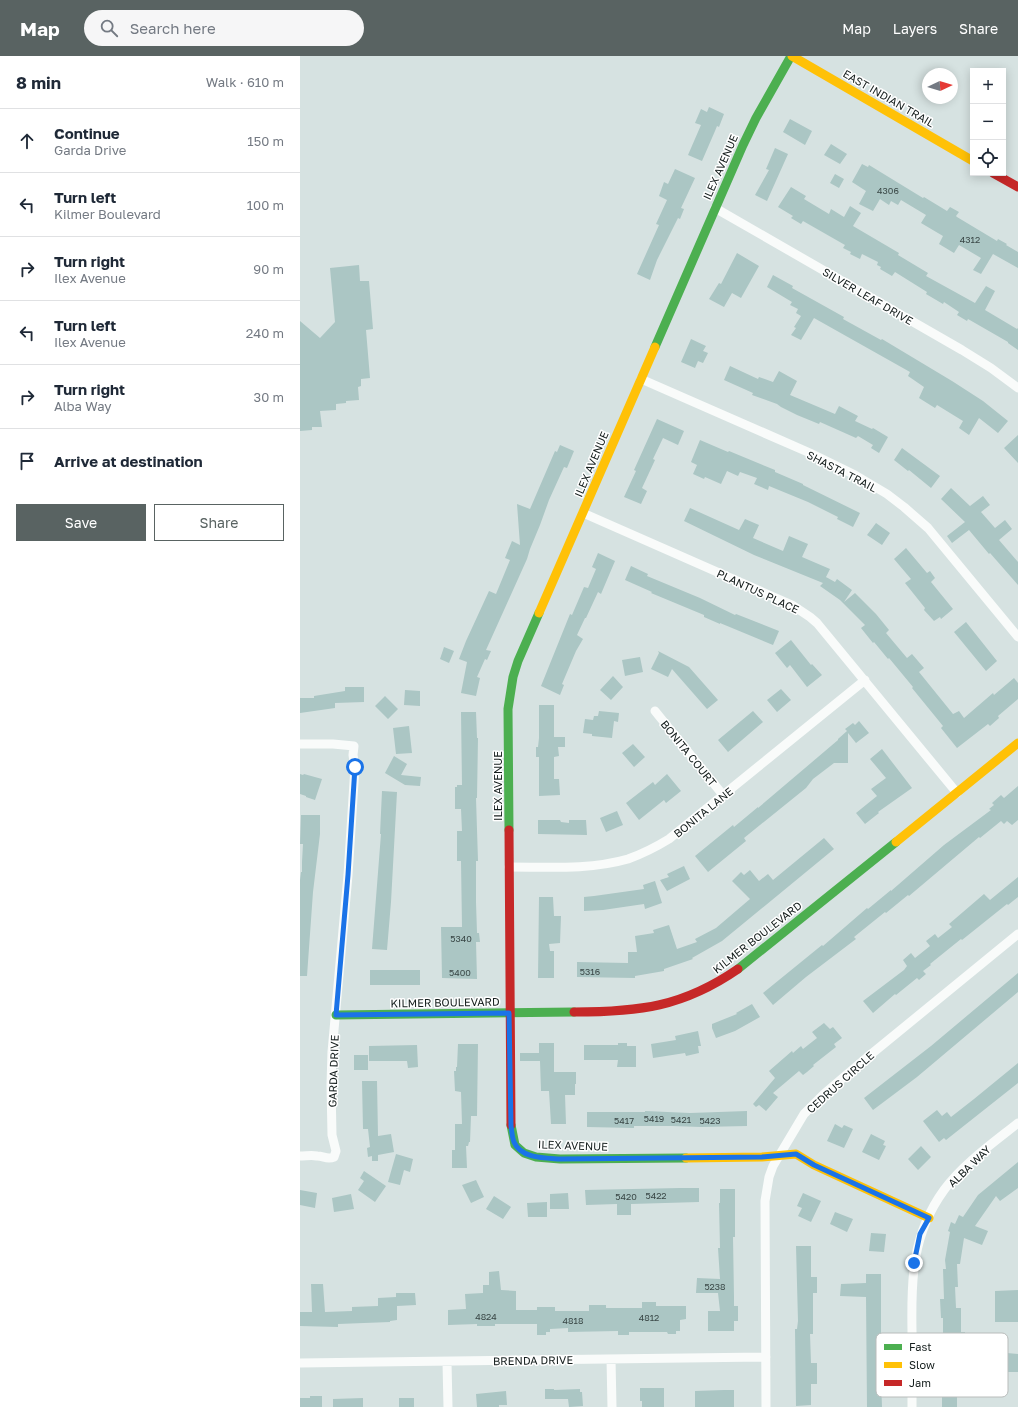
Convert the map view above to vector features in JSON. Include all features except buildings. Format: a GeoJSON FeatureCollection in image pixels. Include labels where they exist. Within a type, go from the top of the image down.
{"type":"FeatureCollection","features":[{"type":"Feature","properties":{"kind":"street","name":"EAST INDIAN TRAIL"},"geometry":{"type":"LineString","coordinates":[[792,56],[970,159]]}},
{"type":"Feature","properties":{"kind":"street","name":"ILEX AVENUE"},"geometry":{"type":"LineString","coordinates":[[792,56],[756,118],[518,661],[513,676],[508,710],[511,1126],[516,1146],[528,1155],[560,1159],[762,1157],[796,1154],[814,1165],[929,1218]]}},
{"type":"Feature","properties":{"kind":"street"},"geometry":{"type":"LineString","coordinates":[[998,176],[1018,188]]}},
{"type":"Feature","properties":{"kind":"street","name":"SILVER LEAF DRIVE"},"geometry":{"type":"LineString","coordinates":[[716,208],[962,350],[991,368],[1018,388]]}},
{"type":"Feature","properties":{"kind":"street","name":"SHASTA TRAIL"},"geometry":{"type":"LineString","coordinates":[[641,379],[816,456],[855,475],[887,494],[928,528],[1018,637]]}},
{"type":"Feature","properties":{"kind":"street","name":"PLANTUS PLACE"},"geometry":{"type":"LineString","coordinates":[[583,513],[800,609],[817,623],[957,793]]}},
{"type":"Feature","properties":{"kind":"street","name":"BONITA LANE"},"geometry":{"type":"LineString","coordinates":[[509,867],[576,866],[607,863],[642,854],[669,839],[865,680]]}},
{"type":"Feature","properties":{"kind":"street","name":"BONITA COURT"},"geometry":{"type":"LineString","coordinates":[[655,711],[723,795]]}},
{"type":"Feature","properties":{"kind":"street","name":"KILMER BOULEVARD"},"geometry":{"type":"LineString","coordinates":[[336,1015],[610,1012],[637,1010],[674,1003],[694,996],[725,979],[739,969],[1018,743]]}},
{"type":"Feature","properties":{"kind":"street","name":"GARDA DRIVE"},"geometry":{"type":"LineString","coordinates":[[300,744],[354,746],[355,767],[331,1085],[332,1135],[336,1151],[334,1157],[330,1158],[320,1156],[300,1156]]}},
{"type":"Feature","properties":{"kind":"street","name":"CEDRUS CIRCLE"},"geometry":{"type":"LineString","coordinates":[[766,1407],[766,1201],[769,1177],[773,1166],[804,1114],[824,1094],[1018,934]]}},
{"type":"Feature","properties":{"kind":"street","name":"ALBA WAY"},"geometry":{"type":"LineString","coordinates":[[911,1333],[911,1295],[914,1263],[920,1234],[944,1190],[952,1180],[1018,1123]]}},
{"type":"Feature","properties":{"kind":"street","name":"BRENDA DRIVE"},"geometry":{"type":"LineString","coordinates":[[300,1363],[766,1357]]}},
{"type":"Feature","properties":{"kind":"street"},"geometry":{"type":"LineString","coordinates":[[611,1359],[612,1407]]}},
{"type":"Feature","properties":{"kind":"street"},"geometry":{"type":"LineString","coordinates":[[447,1362],[448,1407]]}},
{"type":"Feature","properties":{"kind":"street","name":"ALBA WAY"},"geometry":{"type":"LineString","coordinates":[[912,1397],[912,1407]]}},
{"type":"Feature","properties":{"kind":"traffic: fast"},"geometry":{"type":"LineString","coordinates":[[655,347],[743,145],[756,118],[791,56]]}},
{"type":"Feature","properties":{"kind":"traffic: fast"},"geometry":{"type":"LineString","coordinates":[[509,830],[508,709],[513,677],[518,661],[539,613]]}},
{"type":"Feature","properties":{"kind":"traffic: fast"},"geometry":{"type":"LineString","coordinates":[[738,969],[896,842]]}},
{"type":"Feature","properties":{"kind":"traffic: fast"},"geometry":{"type":"LineString","coordinates":[[336,1015],[574,1012]]}},
{"type":"Feature","properties":{"kind":"traffic: fast"},"geometry":{"type":"LineString","coordinates":[[511,1125],[515,1145],[524,1153],[536,1157],[560,1159],[686,1158]]}},
{"type":"Feature","properties":{"kind":"traffic: slow"},"geometry":{"type":"LineString","coordinates":[[792,56],[970,159]]}},
{"type":"Feature","properties":{"kind":"traffic: slow"},"geometry":{"type":"LineString","coordinates":[[539,613],[655,347]]}},
{"type":"Feature","properties":{"kind":"traffic: slow"},"geometry":{"type":"LineString","coordinates":[[896,842],[1018,743]]}},
{"type":"Feature","properties":{"kind":"traffic: slow"},"geometry":{"type":"LineString","coordinates":[[686,1158],[762,1157],[796,1154],[814,1165],[929,1218]]}},
{"type":"Feature","properties":{"kind":"traffic: jam"},"geometry":{"type":"LineString","coordinates":[[998,176],[1018,187]]}},
{"type":"Feature","properties":{"kind":"traffic: jam"},"geometry":{"type":"LineString","coordinates":[[509,830],[511,1125]]}},
{"type":"Feature","properties":{"kind":"traffic: jam"},"geometry":{"type":"LineString","coordinates":[[574,1012],[619,1011],[660,1005],[698,992],[718,982],[738,969]]}},
{"type":"Feature","properties":{"kind":"route"},"geometry":{"type":"LineString","coordinates":[[355,767],[348,875],[336,1015],[476,1012],[509,1013],[511,1126],[516,1146],[528,1155],[560,1159],[762,1157],[796,1154],[814,1165],[929,1218],[920,1234],[914,1263]]}}]}
